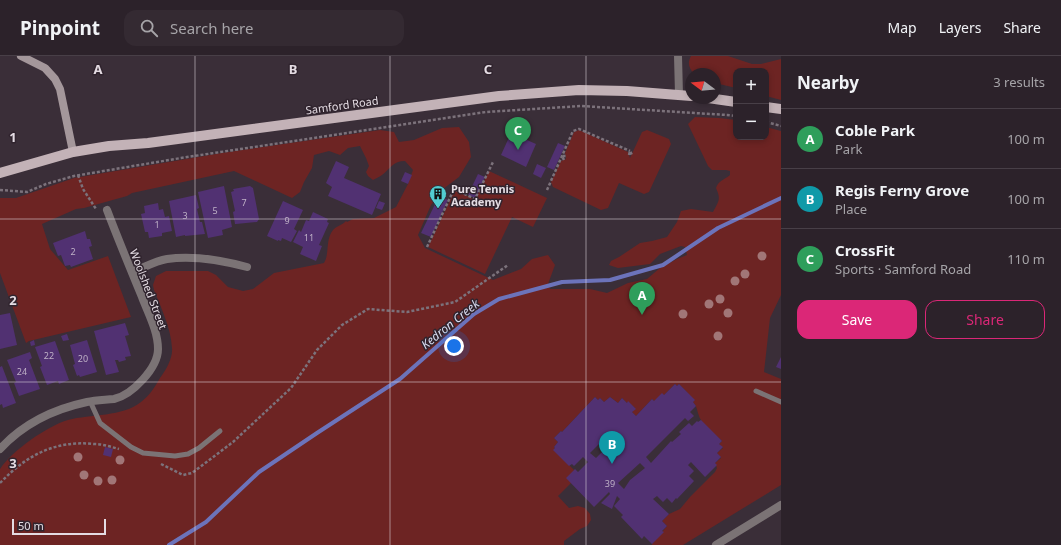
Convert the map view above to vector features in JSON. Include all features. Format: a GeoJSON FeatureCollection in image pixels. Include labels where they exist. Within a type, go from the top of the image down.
{"type":"FeatureCollection","features":[{"type":"Feature","properties":{"kind":"main road"},"geometry":{"type":"LineString","coordinates":[[21,56],[36,59],[55,79],[60,89],[73,152]]}},
{"type":"Feature","properties":{"kind":"main road","name":"Samford Road"},"geometry":{"type":"LineString","coordinates":[[0,173],[73,152],[109,146],[155,142],[499,96],[578,90],[627,91],[685,95]]}},
{"type":"Feature","properties":{"kind":"main road"},"geometry":{"type":"LineString","coordinates":[[721,100],[733,102]]}},
{"type":"Feature","properties":{"kind":"main road"},"geometry":{"type":"LineString","coordinates":[[769,108],[781,110]]}},
{"type":"Feature","properties":{"kind":"street"},"geometry":{"type":"LineString","coordinates":[[678,56],[679,94]]}},
{"type":"Feature","properties":{"kind":"street","name":"Woolshed Street"},"geometry":{"type":"LineString","coordinates":[[0,449],[18,432],[41,418],[59,410],[90,401],[115,398],[127,394],[139,384],[155,360],[158,350],[156,338],[107,210]]}},
{"type":"Feature","properties":{"kind":"street"},"geometry":{"type":"LineString","coordinates":[[132,272],[166,259],[193,258],[221,260],[247,267]]}},
{"type":"Feature","properties":{"kind":"street"},"geometry":{"type":"LineString","coordinates":[[716,545],[781,505]]}},
{"type":"Feature","properties":{"kind":"lane"},"geometry":{"type":"LineString","coordinates":[[756,390],[781,402]]}},
{"type":"Feature","properties":{"kind":"lane"},"geometry":{"type":"LineString","coordinates":[[90,401],[100,423],[131,447],[143,452],[157,455],[175,456],[188,454],[199,448],[220,431]]}},
{"type":"Feature","properties":{"kind":"path"},"geometry":{"type":"LineString","coordinates":[[0,190],[27,192],[50,183],[78,175],[486,112],[581,106],[733,116]]}},
{"type":"Feature","properties":{"kind":"path"},"geometry":{"type":"LineString","coordinates":[[769,123],[781,126]]}},
{"type":"Feature","properties":{"kind":"path"},"geometry":{"type":"LineString","coordinates":[[547,190],[563,158],[573,131],[579,129],[630,152],[630,155]]}},
{"type":"Feature","properties":{"kind":"path"},"geometry":{"type":"LineString","coordinates":[[427,246],[454,189],[476,199],[493,162]]}},
{"type":"Feature","properties":{"kind":"path"},"geometry":{"type":"LineString","coordinates":[[78,175],[83,189],[96,209]]}},
{"type":"Feature","properties":{"kind":"path"},"geometry":{"type":"LineString","coordinates":[[159,463],[183,475],[192,473],[232,442],[291,388],[317,350],[342,325],[368,309],[406,312],[455,302],[508,265]]}},
{"type":"Feature","properties":{"kind":"path"},"geometry":{"type":"LineString","coordinates":[[0,483],[28,459],[45,450],[57,446],[95,444],[122,449]]}},
{"type":"Feature","properties":{"kind":"shaded area"},"geometry":{"type":"Polygon","coordinates":[[[691,56],[728,56],[752,64],[761,64],[781,59],[781,100],[769,97],[769,68],[733,68],[733,87],[721,84],[721,68],[690,68],[689,61],[691,56]]]}},
{"type":"Feature","properties":{"kind":"shaded area"},"geometry":{"type":"Polygon","coordinates":[[[695,117],[733,120],[733,140],[769,140],[769,128],[781,131],[781,295],[770,318],[764,372],[781,379],[781,485],[683,545],[652,544],[667,526],[662,521],[669,514],[680,509],[715,472],[717,468],[715,463],[721,458],[717,453],[723,448],[719,444],[722,441],[701,420],[693,402],[694,400],[679,384],[677,386],[675,384],[664,395],[654,401],[652,399],[636,416],[632,412],[635,408],[622,398],[618,403],[610,397],[604,402],[600,398],[598,400],[595,397],[562,432],[561,431],[554,438],[558,442],[554,447],[554,450],[574,470],[571,483],[558,496],[569,508],[578,506],[585,508],[590,514],[591,520],[587,526],[580,529],[564,541],[564,545],[0,545],[0,469],[6,462],[21,447],[40,433],[60,423],[77,418],[116,413],[134,407],[149,394],[165,371],[169,364],[172,348],[168,326],[154,290],[153,285],[156,276],[166,271],[208,271],[216,275],[228,287],[243,291],[253,289],[274,273],[324,263],[327,255],[329,238],[334,229],[346,221],[347,222],[353,219],[374,218],[396,207],[408,184],[413,170],[405,161],[397,162],[381,176],[373,180],[366,172],[369,166],[360,146],[348,148],[340,155],[329,151],[314,155],[312,168],[300,192],[292,198],[234,171],[132,193],[127,196],[76,209],[42,224],[50,249],[68,270],[108,256],[131,317],[29,341],[26,343],[0,273],[0,198],[16,198],[74,178],[222,153],[380,130],[394,132],[399,142],[414,140],[442,128],[459,127],[469,142],[471,157],[459,177],[443,189],[431,205],[418,235],[425,248],[493,280],[521,269],[532,259],[548,255],[555,265],[548,284],[550,289],[590,289],[607,293],[628,283],[647,279],[660,268],[687,255],[685,247],[681,246],[660,254],[650,264],[618,268],[609,265],[611,261],[640,243],[667,237],[677,222],[681,211],[691,209],[713,212],[717,205],[719,198],[716,188],[717,185],[730,175],[730,171],[712,170],[708,166],[688,124],[695,117]]]}},
{"type":"Feature","properties":{"kind":"shaded area"},"geometry":{"type":"Polygon","coordinates":[[[579,130],[628,152],[630,158],[642,132],[647,130],[669,139],[671,144],[649,192],[644,194],[619,183],[608,208],[601,210],[553,187],[551,182],[561,161],[566,159],[565,153],[574,132],[579,130]]]}},
{"type":"Feature","properties":{"kind":"shaded area"},"geometry":{"type":"Polygon","coordinates":[[[489,171],[547,198],[533,227],[512,217],[485,274],[428,247],[455,190],[475,200],[489,171]]]}},
{"type":"Feature","properties":{"kind":"building"},"geometry":{"type":"Polygon","coordinates":[[[511,133],[536,144],[526,167],[501,155],[511,133]]]}},
{"type":"Feature","properties":{"kind":"building"},"geometry":{"type":"Polygon","coordinates":[[[558,143],[565,146],[554,170],[547,167],[558,143]]]}},
{"type":"Feature","properties":{"kind":"building"},"geometry":{"type":"Polygon","coordinates":[[[336,161],[349,167],[344,178],[381,194],[372,215],[328,196],[332,187],[326,183],[336,161]]]}},
{"type":"Feature","properties":{"kind":"building"},"geometry":{"type":"Polygon","coordinates":[[[537,164],[546,168],[541,178],[533,174],[537,164]]]}},
{"type":"Feature","properties":{"kind":"building"},"geometry":{"type":"Polygon","coordinates":[[[405,172],[412,175],[408,184],[401,181],[405,172]]]}},
{"type":"Feature","properties":{"kind":"building"},"geometry":{"type":"Polygon","coordinates":[[[478,174],[485,177],[475,198],[468,195],[478,174]]]}},
{"type":"Feature","properties":{"kind":"building"},"geometry":{"type":"Polygon","coordinates":[[[224,186],[232,227],[222,230],[223,235],[208,238],[198,192],[224,186]]]}},
{"type":"Feature","properties":{"kind":"building"},"geometry":{"type":"Polygon","coordinates":[[[250,186],[253,188],[259,219],[257,222],[235,224],[233,212],[235,211],[231,192],[234,191],[233,189],[250,186]]]}},
{"type":"Feature","properties":{"kind":"building"},"geometry":{"type":"Polygon","coordinates":[[[196,195],[200,222],[202,222],[205,234],[176,237],[169,201],[196,195]]]}},
{"type":"Feature","properties":{"kind":"building"},"geometry":{"type":"Polygon","coordinates":[[[439,196],[448,200],[431,237],[421,233],[439,196]]]}},
{"type":"Feature","properties":{"kind":"building"},"geometry":{"type":"Polygon","coordinates":[[[283,201],[303,210],[294,229],[297,231],[291,242],[282,238],[281,241],[278,241],[267,236],[283,201]]]}},
{"type":"Feature","properties":{"kind":"building"},"geometry":{"type":"Polygon","coordinates":[[[379,201],[385,203],[382,210],[376,208],[379,201]]]}},
{"type":"Feature","properties":{"kind":"building"},"geometry":{"type":"Polygon","coordinates":[[[158,203],[159,210],[163,209],[165,217],[169,216],[172,231],[162,233],[162,236],[149,238],[148,232],[145,232],[141,214],[145,213],[144,206],[158,203]]]}},
{"type":"Feature","properties":{"kind":"building"},"geometry":{"type":"Polygon","coordinates":[[[313,212],[328,219],[327,222],[329,223],[319,245],[322,246],[316,261],[300,254],[303,247],[293,242],[299,230],[301,232],[306,220],[309,221],[313,212]]]}},
{"type":"Feature","properties":{"kind":"building"},"geometry":{"type":"Polygon","coordinates":[[[85,231],[87,239],[90,239],[92,246],[89,247],[93,259],[71,267],[70,265],[65,266],[61,255],[58,256],[53,243],[85,231]]]}},
{"type":"Feature","properties":{"kind":"building"},"geometry":{"type":"Polygon","coordinates":[[[10,313],[17,345],[0,349],[0,315],[10,313]]]}},
{"type":"Feature","properties":{"kind":"building"},"geometry":{"type":"Polygon","coordinates":[[[125,323],[129,335],[125,336],[131,356],[125,357],[126,360],[119,362],[118,360],[115,360],[119,372],[106,375],[94,331],[125,323]]]}},
{"type":"Feature","properties":{"kind":"building"},"geometry":{"type":"Polygon","coordinates":[[[67,334],[69,340],[63,341],[61,336],[67,334]]]}},
{"type":"Feature","properties":{"kind":"building"},"geometry":{"type":"Polygon","coordinates":[[[34,340],[35,345],[31,346],[30,342],[34,340]]]}},
{"type":"Feature","properties":{"kind":"building"},"geometry":{"type":"Polygon","coordinates":[[[87,340],[97,372],[80,377],[79,375],[77,376],[73,365],[75,364],[70,345],[87,340]]]}},
{"type":"Feature","properties":{"kind":"building"},"geometry":{"type":"Polygon","coordinates":[[[55,341],[69,380],[59,384],[58,381],[47,385],[40,367],[42,366],[35,347],[55,341]]]}},
{"type":"Feature","properties":{"kind":"building"},"geometry":{"type":"Polygon","coordinates":[[[30,352],[32,358],[29,360],[40,389],[19,396],[14,383],[16,382],[7,360],[30,352]]]}},
{"type":"Feature","properties":{"kind":"building"},"geometry":{"type":"Polygon","coordinates":[[[781,357],[781,369],[776,367],[781,357]]]}},
{"type":"Feature","properties":{"kind":"building"},"geometry":{"type":"Polygon","coordinates":[[[2,366],[16,403],[3,408],[2,404],[0,405],[0,367],[2,366]]]}},
{"type":"Feature","properties":{"kind":"building"},"geometry":{"type":"Polygon","coordinates":[[[675,384],[677,386],[679,384],[695,400],[693,402],[696,406],[690,412],[694,416],[688,421],[685,418],[646,457],[651,463],[671,441],[672,442],[681,434],[679,432],[689,423],[692,426],[697,421],[698,422],[701,420],[722,441],[719,444],[723,447],[717,453],[721,457],[715,463],[717,465],[705,477],[691,462],[688,465],[694,471],[689,476],[694,481],[672,503],[667,498],[663,502],[657,496],[653,499],[669,514],[662,521],[667,526],[662,531],[664,532],[652,544],[644,536],[642,539],[621,517],[623,515],[614,506],[620,499],[617,496],[612,509],[601,503],[610,494],[609,492],[594,507],[566,478],[575,469],[578,472],[588,462],[583,457],[574,466],[572,464],[569,466],[553,450],[558,442],[554,438],[561,431],[562,432],[595,397],[598,400],[600,398],[604,402],[610,397],[618,403],[622,398],[627,403],[628,401],[636,409],[632,412],[636,416],[652,399],[654,401],[662,393],[664,395],[675,384]],[[606,437],[590,453],[596,458],[603,451],[612,455],[619,449],[616,444],[615,445],[606,437]],[[640,463],[618,483],[624,489],[630,480],[645,468],[640,463]]]}},
{"type":"Feature","properties":{"kind":"building"},"geometry":{"type":"Polygon","coordinates":[[[105,447],[113,449],[111,457],[103,455],[105,447]]]}},
{"type":"Feature","properties":{"kind":"waterway","name":"Kedron Creek"},"geometry":{"type":"LineString","coordinates":[[169,545],[206,522],[259,472],[400,379],[474,314],[499,299],[562,282],[610,280],[663,265],[718,228],[781,198]]}},
{"type":"Feature","properties":{"kind":"place","name":"CrossFit"},"geometry":{"type":"Point","coordinates":[518,150]}},
{"type":"Feature","properties":{"kind":"place","name":"Pure Tennis Academy"},"geometry":{"type":"Point","coordinates":[438,209]}},
{"type":"Feature","properties":{"kind":"place","name":"Coble Park"},"geometry":{"type":"Point","coordinates":[642,315]}},
{"type":"Feature","properties":{"kind":"place","name":"Regis Ferny Grove"},"geometry":{"type":"Point","coordinates":[612,464]}}]}
